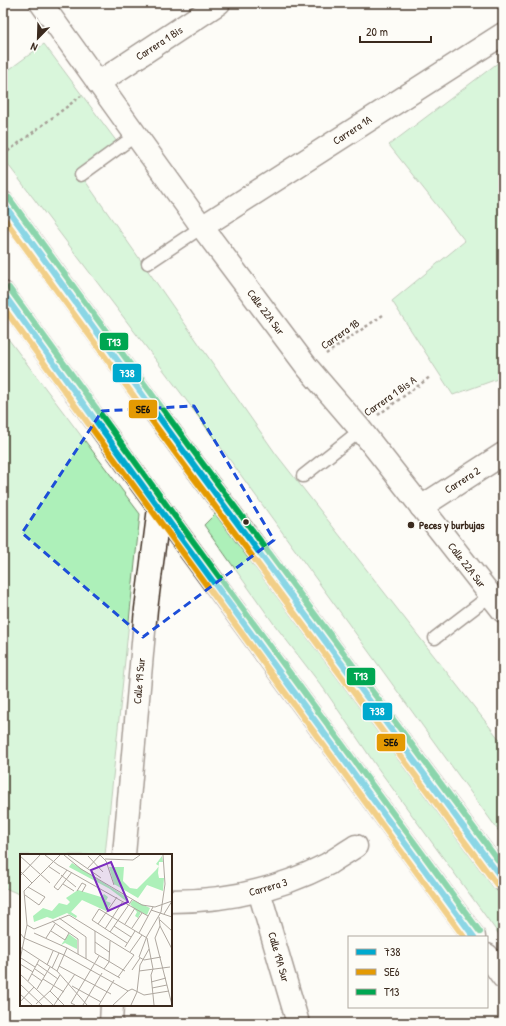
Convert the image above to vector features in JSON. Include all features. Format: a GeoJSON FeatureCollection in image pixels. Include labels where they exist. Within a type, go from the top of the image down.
{"type":"FeatureCollection","features":[{"type":"Feature","properties":{"kind":"street","name":"Calle 22A Sur"},"geometry":{"type":"LineString","coordinates":[[41,3],[202,227],[307,367],[360,429],[497,603]]}},
{"type":"Feature","properties":{"kind":"street","name":"Carrera 1 Bis"},"geometry":{"type":"LineString","coordinates":[[98,83],[219,3]]}},
{"type":"Feature","properties":{"kind":"street","name":"Carrera 1A"},"geometry":{"type":"LineString","coordinates":[[202,227],[503,34]]}},
{"type":"Feature","properties":{"kind":"street"},"geometry":{"type":"LineString","coordinates":[[3,203],[188,457],[503,880]]}},
{"type":"Feature","properties":{"kind":"street"},"geometry":{"type":"LineString","coordinates":[[3,293],[473,936]]}},
{"type":"Feature","properties":{"kind":"street","name":"Carrera 2"},"geometry":{"type":"LineString","coordinates":[[421,507],[503,454]]}},
{"type":"Feature","properties":{"kind":"street","name":"Calle 19 Sur"},"geometry":{"type":"LineString","coordinates":[[124,854],[146,609],[159,508]]}},
{"type":"Feature","properties":{"kind":"street","name":"Carrera 3"},"geometry":{"type":"LineString","coordinates":[[172,901],[191,902],[259,891],[291,880],[328,864],[356,846]]}},
{"type":"Feature","properties":{"kind":"street","name":"Calle 19A Sur"},"geometry":{"type":"LineString","coordinates":[[259,891],[298,1023]]}},
{"type":"Feature","properties":{"kind":"street"},"geometry":{"type":"LineString","coordinates":[[488,956],[503,977]]}},
{"type":"Feature","properties":{"kind":"street"},"geometry":{"type":"LineString","coordinates":[[111,1023],[112,1006]]}},
{"type":"Feature","properties":{"kind":"lane"},"geometry":{"type":"LineString","coordinates":[[81,174],[136,135]]}},
{"type":"Feature","properties":{"kind":"lane"},"geometry":{"type":"LineString","coordinates":[[148,263],[202,227]]}},
{"type":"Feature","properties":{"kind":"lane"},"geometry":{"type":"LineString","coordinates":[[302,476],[360,429]]}},
{"type":"Feature","properties":{"kind":"lane"},"geometry":{"type":"LineString","coordinates":[[435,638],[497,603]]}},
{"type":"Feature","properties":{"kind":"path"},"geometry":{"type":"LineString","coordinates":[[3,155],[98,83]]}},
{"type":"Feature","properties":{"kind":"path","name":"Carrera 1B"},"geometry":{"type":"LineString","coordinates":[[307,367],[383,314]]}},
{"type":"Feature","properties":{"kind":"path","name":"Carrera 1 Bis A"},"geometry":{"type":"LineString","coordinates":[[360,429],[430,377]]}},
{"type":"Feature","properties":{"kind":"highlighted area"},"geometry":{"type":"Polygon","coordinates":[[[194,406],[274,540],[143,637],[22,533],[102,411],[194,406]]]}},
{"type":"Feature","properties":{"kind":"green space"},"geometry":{"type":"Polygon","coordinates":[[[44,44],[120,146],[81,175],[276,454],[503,744],[503,837],[193,409],[3,158],[3,74],[44,44]]]}},
{"type":"Feature","properties":{"kind":"green space"},"geometry":{"type":"Polygon","coordinates":[[[503,59],[503,377],[453,395],[392,301],[465,241],[389,145],[503,59]]]}},
{"type":"Feature","properties":{"kind":"green space"},"geometry":{"type":"Polygon","coordinates":[[[3,332],[140,514],[105,854],[20,854],[20,895],[3,887],[3,332]]]}},
{"type":"Feature","properties":{"kind":"green space"},"geometry":{"type":"Polygon","coordinates":[[[221,508],[503,899],[503,940],[377,767],[324,689],[274,624],[204,525],[221,508]]]}},
{"type":"Feature","properties":{"kind":"transit line","name":"T13"},"geometry":{"type":"LineString","coordinates":[[9,198],[194,452],[503,867]]}},
{"type":"Feature","properties":{"kind":"transit line","name":"738"},"geometry":{"type":"LineString","coordinates":[[3,203],[188,457],[503,880]]}},
{"type":"Feature","properties":{"kind":"transit line","name":"SE6"},"geometry":{"type":"LineString","coordinates":[[3,217],[182,462],[497,885]]}},
{"type":"Feature","properties":{"kind":"transit line","name":"T13"},"geometry":{"type":"LineString","coordinates":[[9,288],[480,932]]}},
{"type":"Feature","properties":{"kind":"transit line","name":"738"},"geometry":{"type":"LineString","coordinates":[[3,293],[473,936]]}},
{"type":"Feature","properties":{"kind":"transit line","name":"SE6"},"geometry":{"type":"LineString","coordinates":[[3,307],[463,936]]}},
{"type":"Feature","properties":{"kind":"place","name":"Peces y burbujas"},"geometry":{"type":"Point","coordinates":[411,525]}}]}
